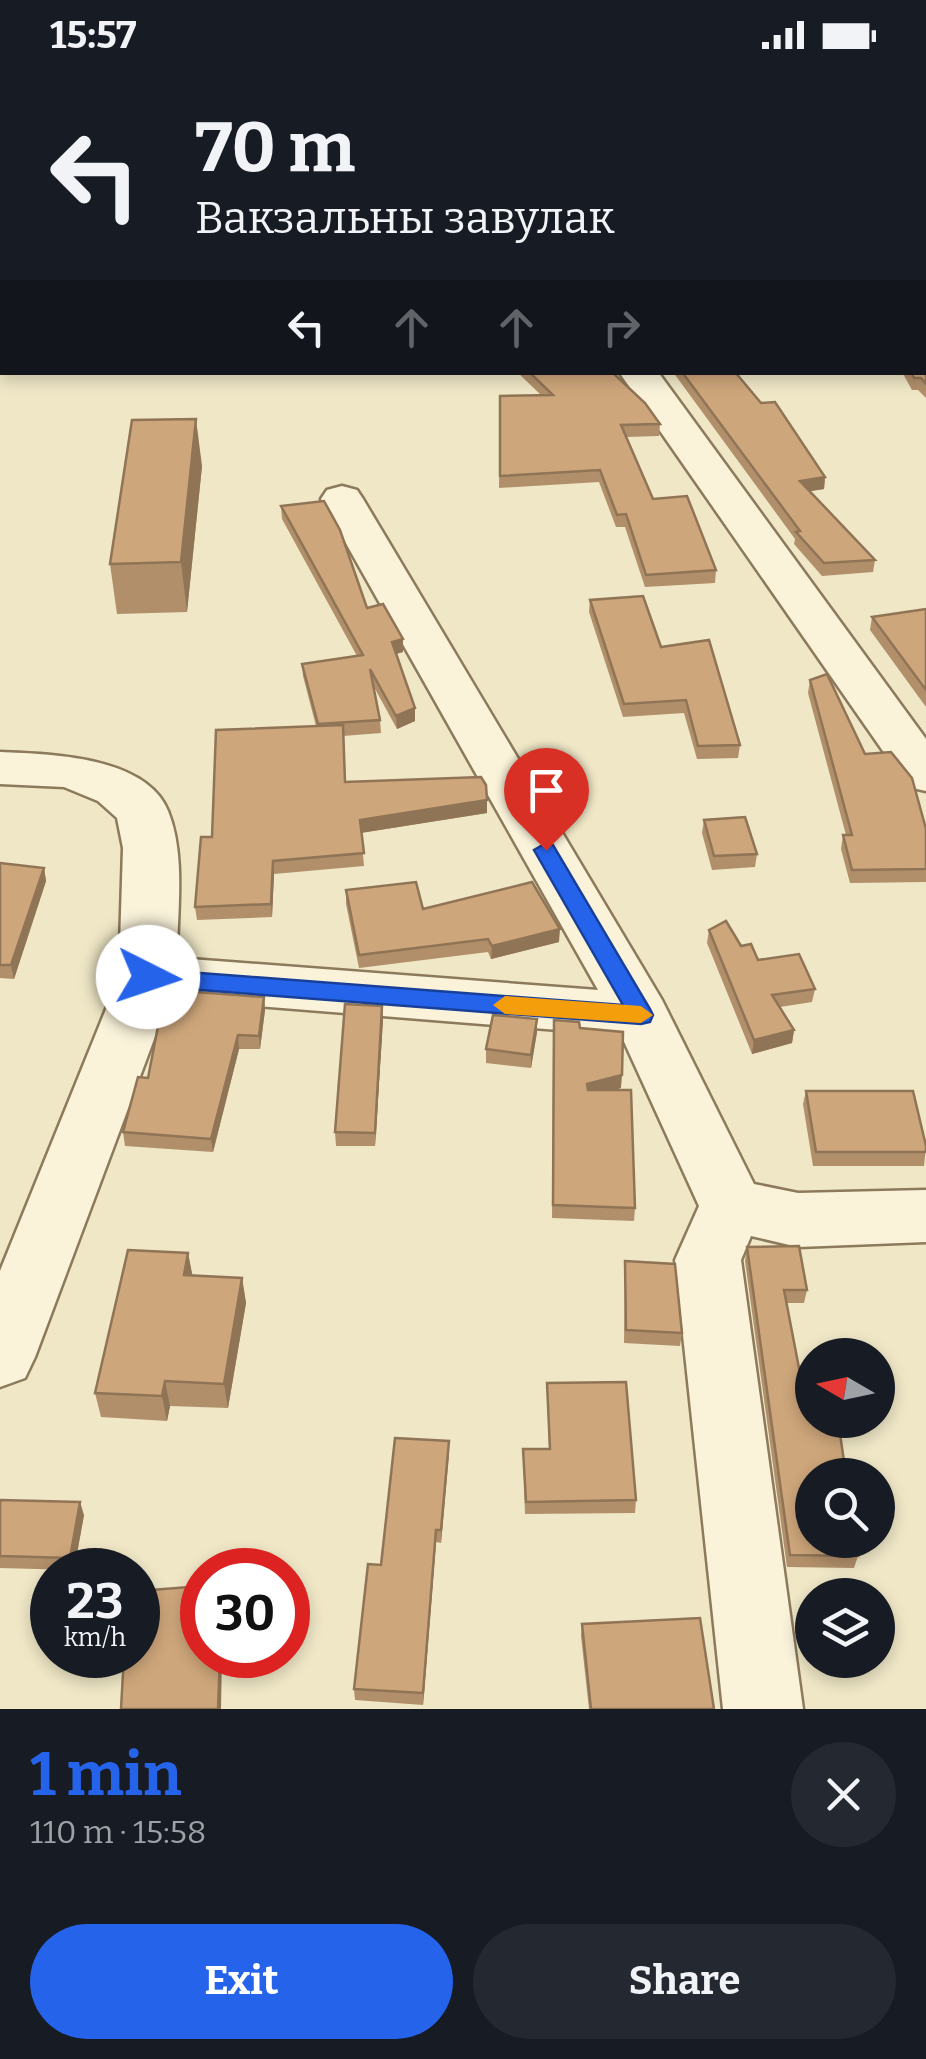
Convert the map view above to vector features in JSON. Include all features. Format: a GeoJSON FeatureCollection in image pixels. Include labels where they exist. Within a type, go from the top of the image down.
{"type":"FeatureCollection","features":[{"type":"Feature","properties":{"kind":"street"},"geometry":{"type":"LineString","coordinates":[[640,375],[926,774]]}},
{"type":"Feature","properties":{"kind":"street"},"geometry":{"type":"LineString","coordinates":[[342,499],[641,1015],[732,1206],[708,1260],[763,1709]]}},
{"type":"Feature","properties":{"kind":"street"},"geometry":{"type":"LineString","coordinates":[[0,768],[72,771],[116,789],[142,812],[150,848],[148,977],[0,1357]]}},
{"type":"Feature","properties":{"kind":"street"},"geometry":{"type":"LineString","coordinates":[[148,977],[641,1015]]}},
{"type":"Feature","properties":{"kind":"street"},"geometry":{"type":"LineString","coordinates":[[732,1206],[798,1220],[926,1216]]}},
{"type":"Feature","properties":{"kind":"building"},"geometry":{"type":"Polygon","coordinates":[[[532,375],[615,375],[645,403],[660,424],[621,425],[653,499],[687,496],[716,570],[646,575],[626,514],[617,515],[600,470],[500,476],[500,396],[553,395],[532,375]]]}},
{"type":"Feature","properties":{"kind":"building"},"geometry":{"type":"Polygon","coordinates":[[[684,375],[738,375],[761,403],[775,402],[825,477],[800,481],[875,560],[824,563],[796,532],[800,531],[684,375]]]}},
{"type":"Feature","properties":{"kind":"building"},"geometry":{"type":"Polygon","coordinates":[[[196,419],[181,562],[110,564],[132,420],[196,419]]]}},
{"type":"Feature","properties":{"kind":"building"},"geometry":{"type":"Polygon","coordinates":[[[324,501],[340,530],[367,608],[383,604],[403,639],[392,642],[415,708],[396,716],[370,669],[380,720],[318,724],[302,664],[363,655],[281,506],[324,501]]]}},
{"type":"Feature","properties":{"kind":"building"},"geometry":{"type":"Polygon","coordinates":[[[643,596],[661,647],[709,640],[740,745],[698,746],[686,700],[624,704],[590,600],[643,596]]]}},
{"type":"Feature","properties":{"kind":"building"},"geometry":{"type":"Polygon","coordinates":[[[926,609],[926,690],[872,617],[926,609]]]}},
{"type":"Feature","properties":{"kind":"building"},"geometry":{"type":"Polygon","coordinates":[[[827,674],[865,754],[891,752],[912,778],[926,829],[926,869],[852,870],[843,835],[852,835],[810,680],[827,674]]]}},
{"type":"Feature","properties":{"kind":"building"},"geometry":{"type":"Polygon","coordinates":[[[343,725],[345,782],[481,777],[487,800],[360,820],[364,853],[273,861],[271,904],[195,907],[201,837],[212,837],[216,730],[343,725]]]}},
{"type":"Feature","properties":{"kind":"building"},"geometry":{"type":"Polygon","coordinates":[[[745,817],[757,854],[714,856],[704,820],[745,817]]]}},
{"type":"Feature","properties":{"kind":"building"},"geometry":{"type":"Polygon","coordinates":[[[0,863],[44,868],[11,965],[0,965],[0,863]]]}},
{"type":"Feature","properties":{"kind":"building"},"geometry":{"type":"Polygon","coordinates":[[[416,882],[423,909],[532,882],[560,929],[492,946],[488,939],[359,955],[346,890],[416,882]]]}},
{"type":"Feature","properties":{"kind":"building"},"geometry":{"type":"Polygon","coordinates":[[[726,921],[741,946],[751,944],[758,960],[799,954],[815,989],[772,995],[794,1030],[754,1040],[709,930],[726,921]]]}},
{"type":"Feature","properties":{"kind":"building"},"geometry":{"type":"Polygon","coordinates":[[[169,990],[264,997],[259,1036],[238,1035],[211,1139],[123,1132],[138,1077],[148,1078],[169,990]]]}},
{"type":"Feature","properties":{"kind":"building"},"geometry":{"type":"Polygon","coordinates":[[[345,1004],[382,1006],[375,1133],[335,1132],[345,1004]]]}},
{"type":"Feature","properties":{"kind":"building"},"geometry":{"type":"Polygon","coordinates":[[[493,1015],[537,1019],[531,1055],[486,1049],[493,1015]]]}},
{"type":"Feature","properties":{"kind":"building"},"geometry":{"type":"Polygon","coordinates":[[[554,1020],[579,1022],[580,1028],[623,1032],[622,1075],[587,1084],[588,1090],[631,1090],[635,1208],[553,1205],[554,1020]]]}},
{"type":"Feature","properties":{"kind":"building"},"geometry":{"type":"Polygon","coordinates":[[[806,1091],[913,1091],[926,1152],[816,1152],[806,1091]]]}},
{"type":"Feature","properties":{"kind":"building"},"geometry":{"type":"Polygon","coordinates":[[[799,1246],[807,1290],[784,1290],[795,1347],[795,1438],[841,1438],[844,1458],[795,1458],[795,1555],[790,1555],[747,1247],[799,1246]]]}},
{"type":"Feature","properties":{"kind":"building"},"geometry":{"type":"Polygon","coordinates":[[[128,1250],[188,1253],[184,1275],[242,1278],[224,1384],[165,1381],[162,1396],[95,1393],[128,1250]]]}},
{"type":"Feature","properties":{"kind":"building"},"geometry":{"type":"Polygon","coordinates":[[[625,1261],[675,1264],[682,1333],[626,1330],[625,1261]]]}},
{"type":"Feature","properties":{"kind":"building"},"geometry":{"type":"Polygon","coordinates":[[[626,1382],[636,1500],[526,1502],[523,1449],[550,1449],[547,1383],[626,1382]]]}},
{"type":"Feature","properties":{"kind":"building"},"geometry":{"type":"Polygon","coordinates":[[[395,1438],[449,1441],[441,1530],[436,1530],[423,1693],[354,1689],[368,1564],[381,1565],[395,1438]]]}},
{"type":"Feature","properties":{"kind":"building"},"geometry":{"type":"Polygon","coordinates":[[[0,1500],[80,1502],[72,1548],[30,1548],[30,1557],[0,1556],[0,1500]]]}},
{"type":"Feature","properties":{"kind":"building"},"geometry":{"type":"Polygon","coordinates":[[[180,1588],[180,1678],[219,1678],[218,1709],[121,1709],[123,1678],[160,1678],[160,1589],[180,1588]]]}},
{"type":"Feature","properties":{"kind":"building"},"geometry":{"type":"Polygon","coordinates":[[[700,1618],[714,1709],[591,1709],[582,1624],[700,1618]]]}},
{"type":"Feature","properties":{"kind":"slow traffic"},"geometry":{"type":"LineString","coordinates":[[505,1005],[641,1015]]}},
{"type":"Feature","properties":{"kind":"route"},"geometry":{"type":"LineString","coordinates":[[148,977],[641,1015],[546,850]]}}]}
